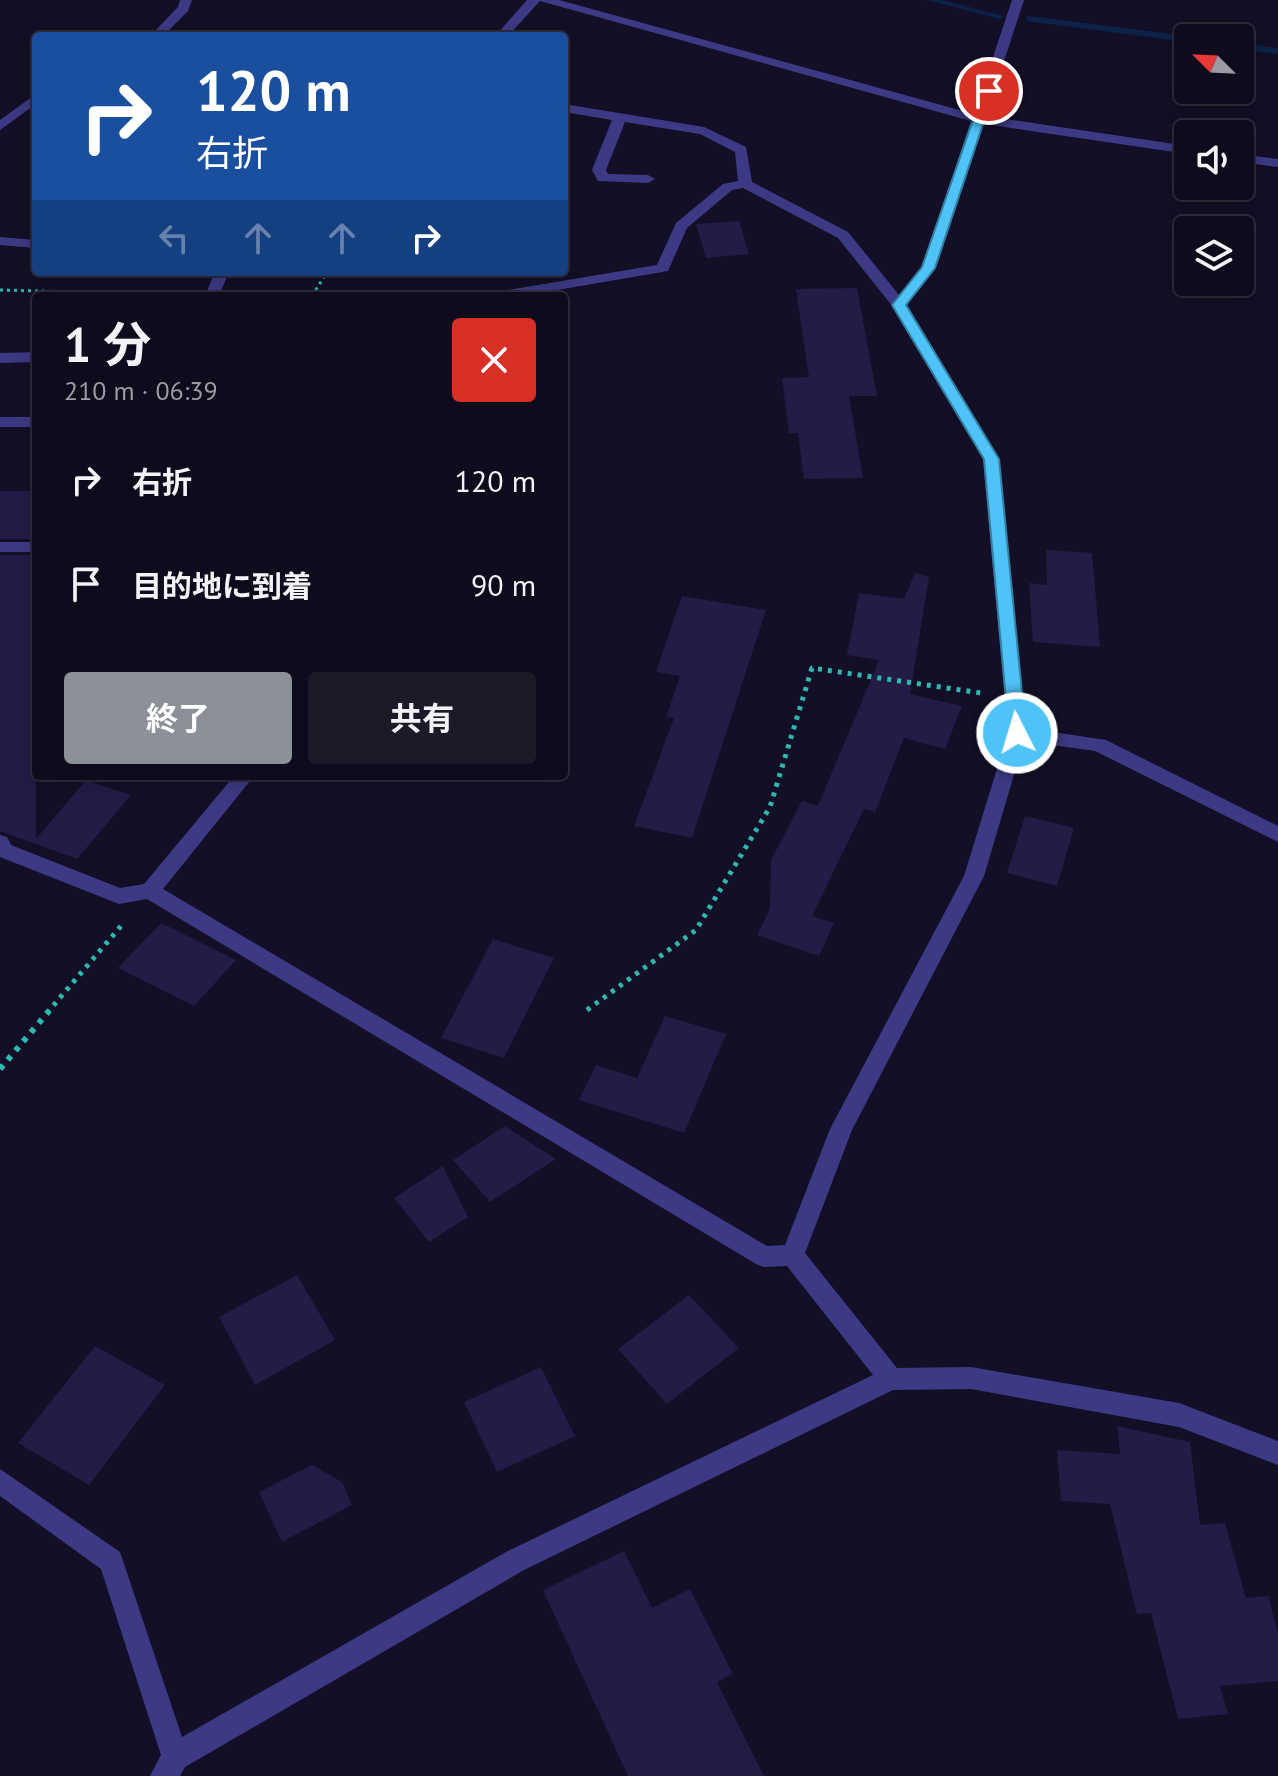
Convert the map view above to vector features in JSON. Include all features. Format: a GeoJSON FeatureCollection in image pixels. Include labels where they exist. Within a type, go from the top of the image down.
{"type":"FeatureCollection","features":[{"type":"Feature","properties":{"kind":"street"},"geometry":{"type":"LineString","coordinates":[[160,32],[184,8],[186,0]]}},
{"type":"Feature","properties":{"kind":"street"},"geometry":{"type":"LineString","coordinates":[[505,32],[534,0]]}},
{"type":"Feature","properties":{"kind":"street"},"geometry":{"type":"LineString","coordinates":[[545,0],[979,119],[1174,148]]}},
{"type":"Feature","properties":{"kind":"street"},"geometry":{"type":"LineString","coordinates":[[899,305],[929,268],[1018,0]]}},
{"type":"Feature","properties":{"kind":"street"},"geometry":{"type":"LineString","coordinates":[[0,126],[32,101]]}},
{"type":"Feature","properties":{"kind":"street"},"geometry":{"type":"LineString","coordinates":[[568,109],[704,131],[741,150],[745,184]]}},
{"type":"Feature","properties":{"kind":"street"},"geometry":{"type":"LineString","coordinates":[[620,117],[599,170],[603,178],[648,179]]}},
{"type":"Feature","properties":{"kind":"street"},"geometry":{"type":"LineString","coordinates":[[1254,160],[1278,163]]}},
{"type":"Feature","properties":{"kind":"street"},"geometry":{"type":"LineString","coordinates":[[520,292],[663,268],[681,226],[728,187],[745,184],[843,235],[899,305],[991,459],[1017,733],[974,876],[841,1129],[793,1255]]}},
{"type":"Feature","properties":{"kind":"street"},"geometry":{"type":"LineString","coordinates":[[0,241],[32,244]]}},
{"type":"Feature","properties":{"kind":"street"},"geometry":{"type":"LineString","coordinates":[[207,292],[219,276]]}},
{"type":"Feature","properties":{"kind":"street"},"geometry":{"type":"LineString","coordinates":[[0,358],[32,357]]}},
{"type":"Feature","properties":{"kind":"street"},"geometry":{"type":"LineString","coordinates":[[0,422],[32,422]]}},
{"type":"Feature","properties":{"kind":"street"},"geometry":{"type":"LineString","coordinates":[[0,547],[32,547]]}},
{"type":"Feature","properties":{"kind":"street"},"geometry":{"type":"LineString","coordinates":[[1017,733],[1099,745],[1278,835]]}},
{"type":"Feature","properties":{"kind":"street"},"geometry":{"type":"LineString","coordinates":[[150,891],[242,780]]}},
{"type":"Feature","properties":{"kind":"street"},"geometry":{"type":"LineString","coordinates":[[0,842],[3,850],[119,896],[150,891],[764,1257],[793,1255]]}},
{"type":"Feature","properties":{"kind":"street"},"geometry":{"type":"LineString","coordinates":[[793,1255],[891,1379]]}},
{"type":"Feature","properties":{"kind":"street"},"geometry":{"type":"LineString","coordinates":[[0,1481],[111,1561],[170,1766],[515,1561],[891,1379],[971,1378],[1179,1415],[1278,1453]]}},
{"type":"Feature","properties":{"kind":"path"},"geometry":{"type":"LineString","coordinates":[[0,290],[137,292]]}},
{"type":"Feature","properties":{"kind":"path"},"geometry":{"type":"LineString","coordinates":[[587,1010],[696,930],[770,807],[812,668],[1014,697]]}},
{"type":"Feature","properties":{"kind":"path"},"geometry":{"type":"LineString","coordinates":[[0,1069],[150,891]]}},
{"type":"Feature","properties":{"kind":"building"},"geometry":{"type":"Polygon","coordinates":[[[739,221],[749,254],[706,258],[696,224],[739,221]]]}},
{"type":"Feature","properties":{"kind":"building"},"geometry":{"type":"Polygon","coordinates":[[[857,288],[877,396],[849,396],[863,478],[804,479],[798,433],[789,433],[782,378],[809,377],[796,289],[857,288]]]}},
{"type":"Feature","properties":{"kind":"building"},"geometry":{"type":"Polygon","coordinates":[[[0,491],[32,491],[32,539],[0,539],[0,491]]]}},
{"type":"Feature","properties":{"kind":"building"},"geometry":{"type":"Polygon","coordinates":[[[1046,550],[1092,553],[1100,647],[1033,642],[1029,583],[1047,585],[1046,550]]]}},
{"type":"Feature","properties":{"kind":"building"},"geometry":{"type":"Polygon","coordinates":[[[0,555],[32,555],[32,780],[36,780],[36,839],[86,780],[131,795],[77,859],[0,831],[0,555]]]}},
{"type":"Feature","properties":{"kind":"building"},"geometry":{"type":"Polygon","coordinates":[[[915,573],[929,577],[910,694],[962,706],[945,749],[904,738],[875,812],[864,809],[812,916],[834,923],[819,956],[757,935],[770,909],[771,860],[802,801],[818,806],[879,660],[847,655],[859,593],[904,599],[915,573]]]}},
{"type":"Feature","properties":{"kind":"building"},"geometry":{"type":"Polygon","coordinates":[[[682,596],[766,610],[692,838],[634,826],[674,718],[666,717],[680,676],[656,672],[682,596]]]}},
{"type":"Feature","properties":{"kind":"building"},"geometry":{"type":"Polygon","coordinates":[[[1025,816],[1074,828],[1057,886],[1007,873],[1025,816]]]}},
{"type":"Feature","properties":{"kind":"building"},"geometry":{"type":"Polygon","coordinates":[[[161,923],[236,960],[194,1006],[118,968],[161,923]]]}},
{"type":"Feature","properties":{"kind":"building"},"geometry":{"type":"Polygon","coordinates":[[[493,939],[554,958],[504,1058],[441,1038],[493,939]]]}},
{"type":"Feature","properties":{"kind":"building"},"geometry":{"type":"Polygon","coordinates":[[[665,1016],[726,1034],[684,1133],[579,1100],[596,1065],[637,1078],[665,1016]]]}},
{"type":"Feature","properties":{"kind":"building"},"geometry":{"type":"Polygon","coordinates":[[[505,1126],[556,1159],[490,1202],[453,1160],[505,1126]]]}},
{"type":"Feature","properties":{"kind":"building"},"geometry":{"type":"Polygon","coordinates":[[[443,1166],[468,1217],[429,1242],[394,1198],[443,1166]]]}},
{"type":"Feature","properties":{"kind":"building"},"geometry":{"type":"Polygon","coordinates":[[[297,1275],[335,1340],[255,1385],[219,1317],[297,1275]]]}},
{"type":"Feature","properties":{"kind":"building"},"geometry":{"type":"Polygon","coordinates":[[[689,1295],[739,1348],[667,1404],[618,1349],[689,1295]]]}},
{"type":"Feature","properties":{"kind":"building"},"geometry":{"type":"Polygon","coordinates":[[[95,1346],[165,1385],[89,1485],[18,1443],[95,1346]]]}},
{"type":"Feature","properties":{"kind":"building"},"geometry":{"type":"Polygon","coordinates":[[[541,1367],[575,1436],[497,1472],[464,1402],[541,1367]]]}},
{"type":"Feature","properties":{"kind":"building"},"geometry":{"type":"Polygon","coordinates":[[[1117,1426],[1190,1442],[1200,1525],[1225,1523],[1246,1598],[1268,1596],[1278,1633],[1278,1681],[1220,1686],[1228,1714],[1178,1719],[1151,1613],[1137,1614],[1110,1504],[1061,1501],[1057,1450],[1120,1454],[1117,1426]]]}},
{"type":"Feature","properties":{"kind":"building"},"geometry":{"type":"Polygon","coordinates":[[[312,1465],[342,1482],[352,1505],[282,1542],[259,1492],[312,1465]]]}},
{"type":"Feature","properties":{"kind":"building"},"geometry":{"type":"Polygon","coordinates":[[[624,1551],[652,1608],[690,1589],[733,1674],[717,1682],[764,1776],[628,1776],[543,1590],[624,1551]]]}},
{"type":"Feature","properties":{"kind":"waterway"},"geometry":{"type":"LineString","coordinates":[[931,0],[1000,16]]}},
{"type":"Feature","properties":{"kind":"waterway"},"geometry":{"type":"LineString","coordinates":[[1029,19],[1174,37]]}},
{"type":"Feature","properties":{"kind":"waterway"},"geometry":{"type":"LineString","coordinates":[[1254,48],[1278,51]]}},
{"type":"Feature","properties":{"kind":"route"},"geometry":{"type":"LineString","coordinates":[[989,91],[929,268],[899,305],[991,459],[1017,733]]}}]}
